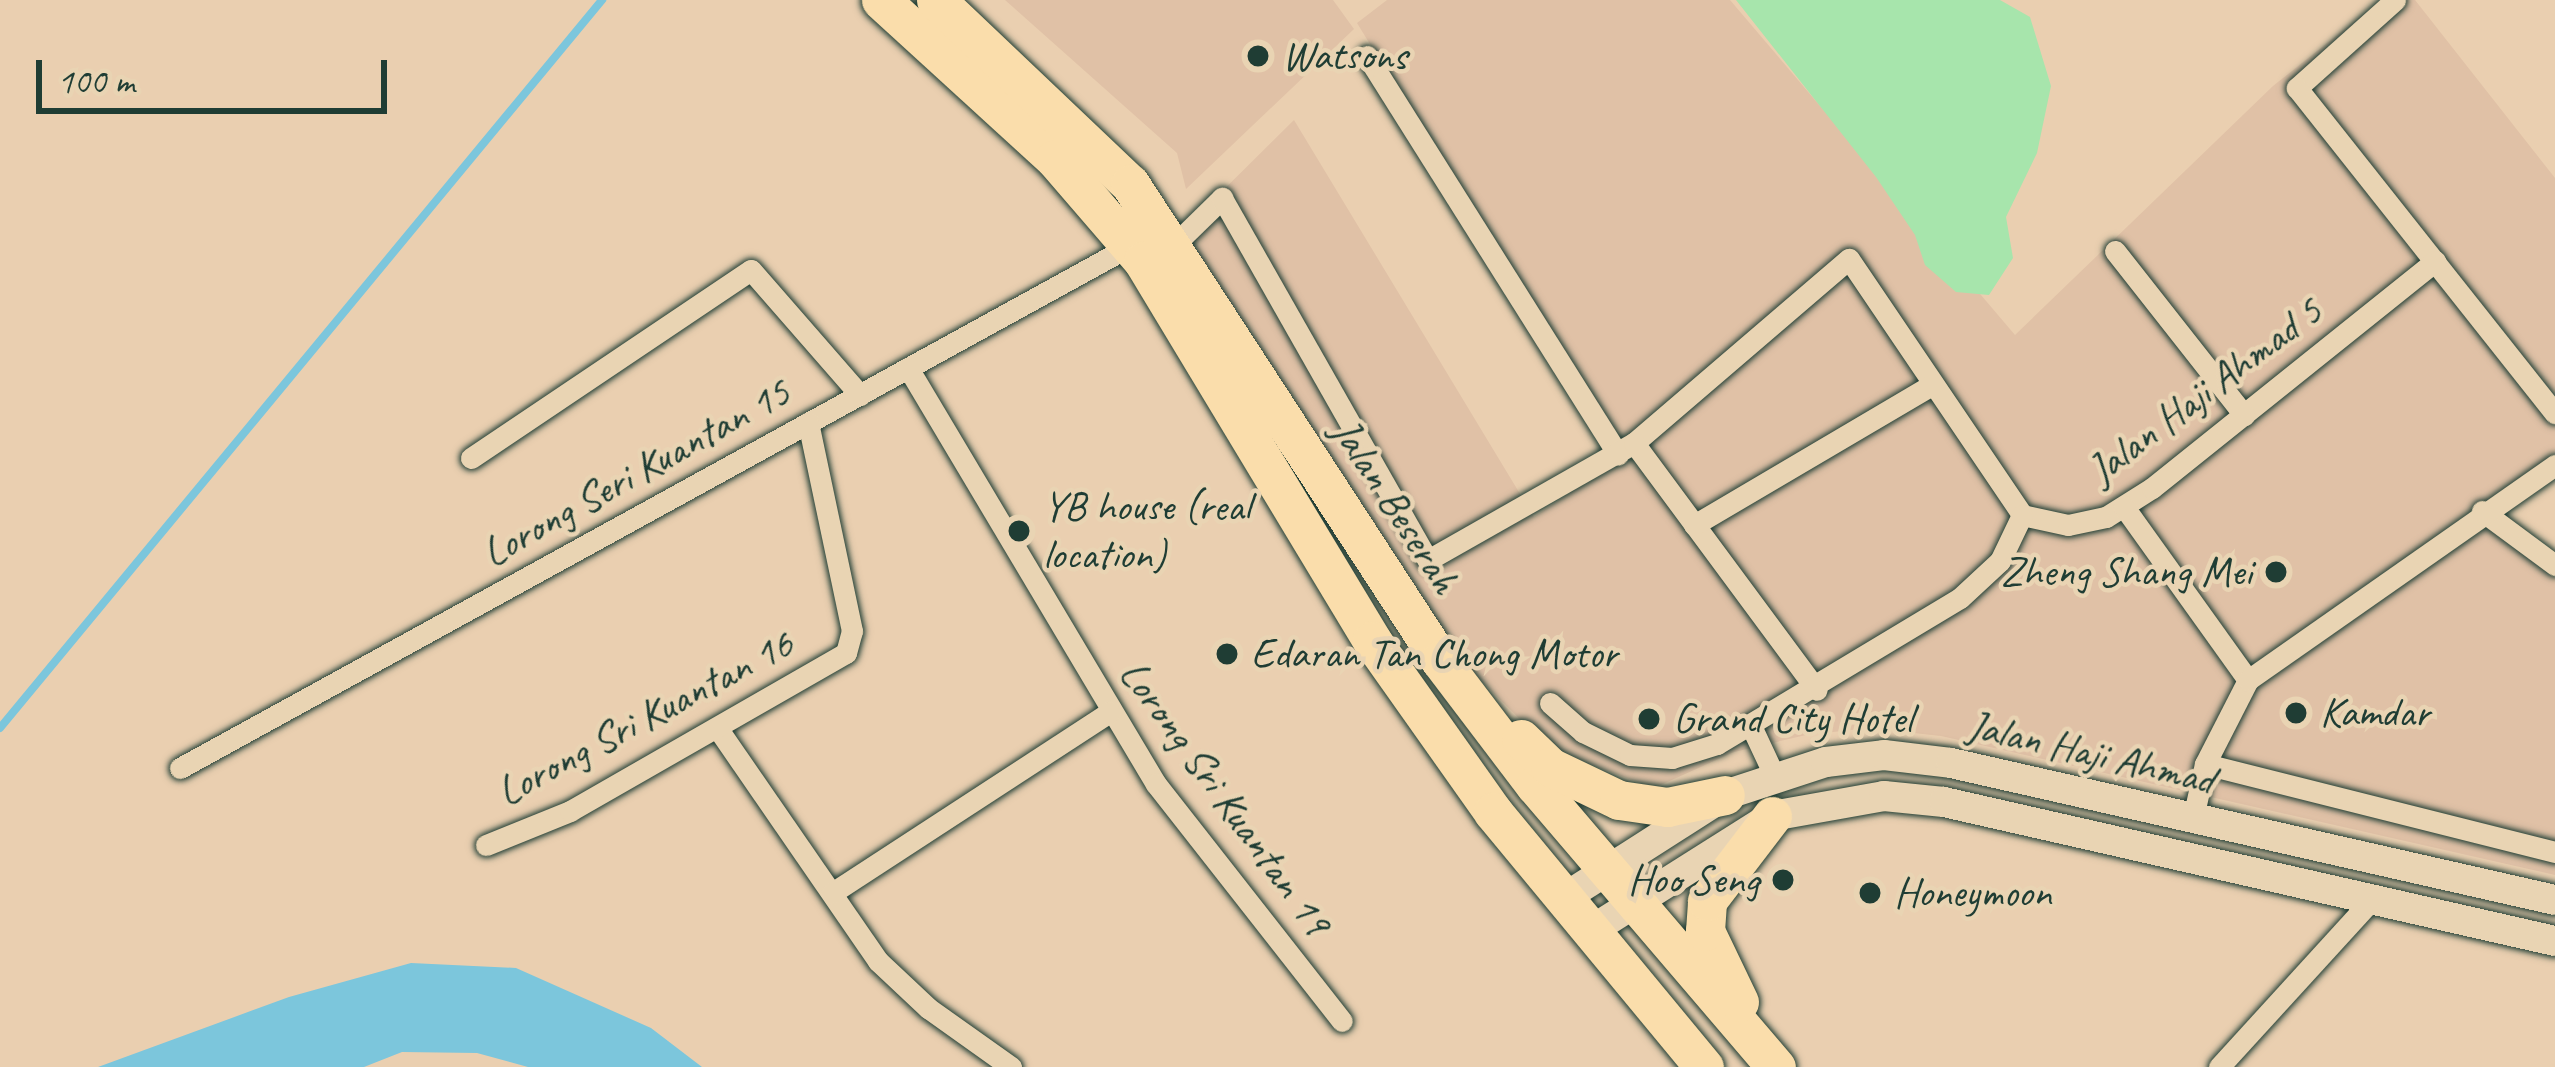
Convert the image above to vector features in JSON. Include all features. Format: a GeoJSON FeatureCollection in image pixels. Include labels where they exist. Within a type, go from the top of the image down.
{"type":"FeatureCollection","features":[{"type":"Feature","properties":{"kind":"highway","name":"Jalan Beserah"},"geometry":{"type":"LineString","coordinates":[[881,0],[1055,158],[1130,246],[1372,640],[1564,898],[1704,1067]]}},
{"type":"Feature","properties":{"kind":"highway","name":"Jalan Beserah"},"geometry":{"type":"LineString","coordinates":[[936,0],[1088,135],[1173,245],[1440,660],[1604,868],[1771,1061]]}},
{"type":"Feature","properties":{"kind":"highway"},"geometry":{"type":"LineString","coordinates":[[1440,660],[1550,767],[1586,786],[1667,807],[1725,795]]}},
{"type":"Feature","properties":{"kind":"highway"},"geometry":{"type":"LineString","coordinates":[[1771,1061],[1706,931],[1707,901],[1720,875],[1772,816]]}},
{"type":"Feature","properties":{"kind":"street"},"geometry":{"type":"LineString","coordinates":[[2396,0],[2297,88],[2555,412]]}},
{"type":"Feature","properties":{"kind":"street"},"geometry":{"type":"LineString","coordinates":[[1367,56],[1626,449],[1694,525],[1817,689]]}},
{"type":"Feature","properties":{"kind":"street"},"geometry":{"type":"LineString","coordinates":[[1173,245],[1222,198],[1428,560],[1626,449],[1849,259],[2022,515],[1984,580],[1752,728],[1672,758],[1630,755],[1583,732],[1550,703]]}},
{"type":"Feature","properties":{"kind":"street","name":"Lorong Seri Kuantan 15"},"geometry":{"type":"LineString","coordinates":[[180,768],[1130,246]]}},
{"type":"Feature","properties":{"kind":"street"},"geometry":{"type":"LineString","coordinates":[[2115,251],[2244,415]]}},
{"type":"Feature","properties":{"kind":"street","name":"Jalan Haji Ahmad 5"},"geometry":{"type":"LineString","coordinates":[[2022,515],[2068,525],[2125,507],[2434,262]]}},
{"type":"Feature","properties":{"kind":"street"},"geometry":{"type":"LineString","coordinates":[[471,458],[751,270],[860,395]]}},
{"type":"Feature","properties":{"kind":"street","name":"Lorong Sri Kuantan 19"},"geometry":{"type":"LineString","coordinates":[[908,368],[1156,784],[1342,1021]]}},
{"type":"Feature","properties":{"kind":"street"},"geometry":{"type":"LineString","coordinates":[[1694,525],[1933,384]]}},
{"type":"Feature","properties":{"kind":"street","name":"Lorong Sri Kuantan 16"},"geometry":{"type":"LineString","coordinates":[[486,845],[570,811],[839,658],[852,631],[808,424]]}},
{"type":"Feature","properties":{"kind":"street"},"geometry":{"type":"LineString","coordinates":[[2193,818],[2205,764],[2248,680],[2482,511],[2555,465]]}},
{"type":"Feature","properties":{"kind":"street"},"geometry":{"type":"LineString","coordinates":[[2125,507],[2248,680]]}},
{"type":"Feature","properties":{"kind":"street"},"geometry":{"type":"LineString","coordinates":[[2482,511],[2555,566]]}},
{"type":"Feature","properties":{"kind":"street"},"geometry":{"type":"LineString","coordinates":[[832,893],[1110,712]]}},
{"type":"Feature","properties":{"kind":"street"},"geometry":{"type":"LineString","coordinates":[[1752,728],[1774,775]]}},
{"type":"Feature","properties":{"kind":"street"},"geometry":{"type":"LineString","coordinates":[[718,729],[878,961],[928,1008],[1011,1067]]}},
{"type":"Feature","properties":{"kind":"street","name":"Jalan Haji Ahmad"},"geometry":{"type":"LineString","coordinates":[[1564,898],[1604,868],[1725,795],[1774,775],[1884,755],[1951,763],[2555,900]]}},
{"type":"Feature","properties":{"kind":"street"},"geometry":{"type":"LineString","coordinates":[[2205,764],[2555,852]]}},
{"type":"Feature","properties":{"kind":"street","name":"Jalan Haji Ahmad"},"geometry":{"type":"LineString","coordinates":[[1592,930],[1772,816],[1884,796],[1944,802],[2555,941]]}},
{"type":"Feature","properties":{"kind":"street"},"geometry":{"type":"LineString","coordinates":[[2219,1067],[2374,897]]}},
{"type":"Feature","properties":{"kind":"shaded area"},"geometry":{"type":"Polygon","coordinates":[[[1005,0],[1333,0],[1354,29],[1186,189],[1177,153],[1005,0]]]}},
{"type":"Feature","properties":{"kind":"shaded area"},"geometry":{"type":"Polygon","coordinates":[[[1387,0],[1730,0],[2015,335],[2273,86],[2381,0],[2415,0],[2555,178],[2555,457],[2468,513],[2555,578],[2555,875],[1941,736],[1869,728],[1806,735],[1734,752],[1654,788],[1551,750],[1384,584],[1175,238],[1294,120],[1534,517],[1623,457],[1357,23],[1387,0]]]}},
{"type":"Feature","properties":{"kind":"green space"},"geometry":{"type":"Polygon","coordinates":[[[1736,0],[2000,0],[2030,17],[2051,86],[2037,153],[2006,217],[2013,258],[1989,295],[1956,292],[1925,265],[1915,235],[1876,177],[1736,0]]]}},
{"type":"Feature","properties":{"kind":"water"},"geometry":{"type":"Polygon","coordinates":[[[411,963],[516,968],[651,1028],[702,1067],[528,1067],[477,1053],[402,1052],[364,1067],[98,1067],[289,997],[411,963]]]}},
{"type":"Feature","properties":{"kind":"waterway"},"geometry":{"type":"LineString","coordinates":[[0,728],[602,0]]}},
{"type":"Feature","properties":{"kind":"place","name":"Watsons"},"geometry":{"type":"Point","coordinates":[1258,56]}},
{"type":"Feature","properties":{"kind":"place","name":"YB house (real location)"},"geometry":{"type":"Point","coordinates":[1019,531]}},
{"type":"Feature","properties":{"kind":"place","name":"Zheng Shang Mei"},"geometry":{"type":"Point","coordinates":[2276,572]}},
{"type":"Feature","properties":{"kind":"place","name":"Edaran Tan Chong Motor"},"geometry":{"type":"Point","coordinates":[1227,654]}},
{"type":"Feature","properties":{"kind":"place","name":"Kamdar"},"geometry":{"type":"Point","coordinates":[2296,713]}},
{"type":"Feature","properties":{"kind":"place","name":"Grand City Hotel"},"geometry":{"type":"Point","coordinates":[1649,719]}},
{"type":"Feature","properties":{"kind":"place","name":"Hoo Seng"},"geometry":{"type":"Point","coordinates":[1783,880]}},
{"type":"Feature","properties":{"kind":"place","name":"Honeymoon"},"geometry":{"type":"Point","coordinates":[1870,893]}}]}
